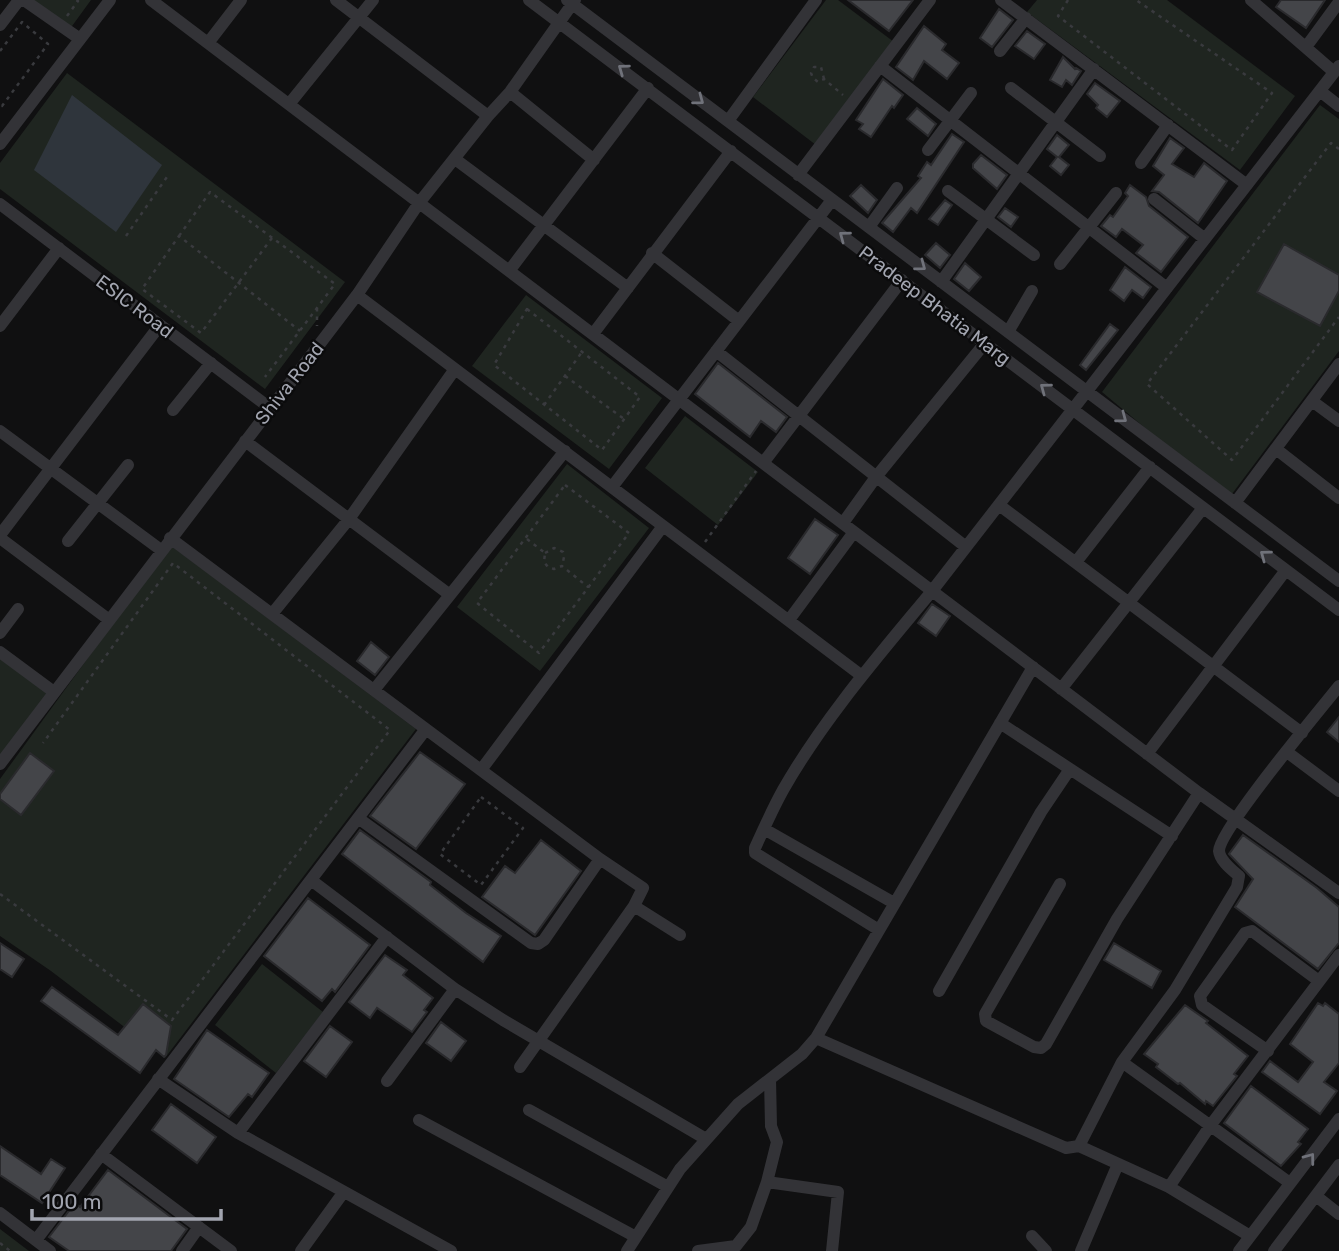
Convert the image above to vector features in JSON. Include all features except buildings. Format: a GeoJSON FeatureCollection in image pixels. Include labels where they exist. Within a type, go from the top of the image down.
{"type":"FeatureCollection","features":[{"type":"Feature","properties":{"kind":"street"},"geometry":{"type":"LineString","coordinates":[[0,25],[19,0]]}},
{"type":"Feature","properties":{"kind":"street"},"geometry":{"type":"LineString","coordinates":[[24,0],[80,39]]}},
{"type":"Feature","properties":{"kind":"street"},"geometry":{"type":"LineString","coordinates":[[0,144],[110,0]]}},
{"type":"Feature","properties":{"kind":"street"},"geometry":{"type":"LineString","coordinates":[[151,0],[1147,754],[1339,893]]}},
{"type":"Feature","properties":{"kind":"street"},"geometry":{"type":"LineString","coordinates":[[208,43],[241,0]]}},
{"type":"Feature","properties":{"kind":"street"},"geometry":{"type":"LineString","coordinates":[[335,0],[488,116]]}},
{"type":"Feature","properties":{"kind":"street"},"geometry":{"type":"LineString","coordinates":[[290,103],[373,0]]}},
{"type":"Feature","properties":{"kind":"street","name":"Pradeep Bhatia Marg"},"geometry":{"type":"LineString","coordinates":[[529,0],[1339,610]]}},
{"type":"Feature","properties":{"kind":"street"},"geometry":{"type":"LineString","coordinates":[[798,174],[930,0]]}},
{"type":"Feature","properties":{"kind":"street"},"geometry":{"type":"LineString","coordinates":[[1001,0],[1247,185]]}},
{"type":"Feature","properties":{"kind":"street"},"geometry":{"type":"LineString","coordinates":[[879,930],[755,853],[755,848],[800,763],[862,676],[932,591],[1337,69],[1306,47],[1251,0]]}},
{"type":"Feature","properties":{"kind":"street","name":"Pradeep Bhatia Marg"},"geometry":{"type":"LineString","coordinates":[[571,1],[1339,581]]}},
{"type":"Feature","properties":{"kind":"street","name":"Shiva Road"},"geometry":{"type":"LineString","coordinates":[[0,764],[357,295],[419,204],[510,92],[571,1]]}},
{"type":"Feature","properties":{"kind":"street"},"geometry":{"type":"LineString","coordinates":[[1306,47],[1339,2]]}},
{"type":"Feature","properties":{"kind":"street"},"geometry":{"type":"LineString","coordinates":[[728,121],[808,3]]}},
{"type":"Feature","properties":{"kind":"street"},"geometry":{"type":"LineString","coordinates":[[1000,51],[1026,19]]}},
{"type":"Feature","properties":{"kind":"street"},"geometry":{"type":"LineString","coordinates":[[880,66],[1167,288]]}},
{"type":"Feature","properties":{"kind":"street"},"geometry":{"type":"LineString","coordinates":[[942,282],[1094,69]]}},
{"type":"Feature","properties":{"kind":"street"},"geometry":{"type":"LineString","coordinates":[[509,271],[648,88]]}},
{"type":"Feature","properties":{"kind":"street"},"geometry":{"type":"LineString","coordinates":[[1011,88],[1100,156]]}},
{"type":"Feature","properties":{"kind":"street"},"geometry":{"type":"LineString","coordinates":[[1320,91],[1339,106]]}},
{"type":"Feature","properties":{"kind":"street"},"geometry":{"type":"LineString","coordinates":[[510,92],[594,160]]}},
{"type":"Feature","properties":{"kind":"street"},"geometry":{"type":"LineString","coordinates":[[928,150],[971,93]]}},
{"type":"Feature","properties":{"kind":"street"},"geometry":{"type":"LineString","coordinates":[[1141,163],[1168,125]]}},
{"type":"Feature","properties":{"kind":"street"},"geometry":{"type":"LineString","coordinates":[[593,334],[731,150]]}},
{"type":"Feature","properties":{"kind":"street"},"geometry":{"type":"LineString","coordinates":[[455,159],[628,288]]}},
{"type":"Feature","properties":{"kind":"street"},"geometry":{"type":"LineString","coordinates":[[869,227],[897,188]]}},
{"type":"Feature","properties":{"kind":"street"},"geometry":{"type":"LineString","coordinates":[[948,191],[1034,255]]}},
{"type":"Feature","properties":{"kind":"street"},"geometry":{"type":"LineString","coordinates":[[1060,264],[1116,193]]}},
{"type":"Feature","properties":{"kind":"street"},"geometry":{"type":"LineString","coordinates":[[1154,199],[1205,239]]}},
{"type":"Feature","properties":{"kind":"street"},"geometry":{"type":"LineString","coordinates":[[612,487],[832,200]]}},
{"type":"Feature","properties":{"kind":"street","name":"ESIC Road"},"geometry":{"type":"LineString","coordinates":[[0,204],[270,408]]}},
{"type":"Feature","properties":{"kind":"street"},"geometry":{"type":"LineString","coordinates":[[0,326],[59,248]]}},
{"type":"Feature","properties":{"kind":"street"},"geometry":{"type":"LineString","coordinates":[[652,253],[739,321]]}},
{"type":"Feature","properties":{"kind":"street"},"geometry":{"type":"LineString","coordinates":[[762,463],[902,280]]}},
{"type":"Feature","properties":{"kind":"street"},"geometry":{"type":"LineString","coordinates":[[1008,332],[1032,291]]}},
{"type":"Feature","properties":{"kind":"street"},"geometry":{"type":"LineString","coordinates":[[357,295],[862,676]]}},
{"type":"Feature","properties":{"kind":"street"},"geometry":{"type":"LineString","coordinates":[[108,619],[0,537],[160,325]]}},
{"type":"Feature","properties":{"kind":"street"},"geometry":{"type":"LineString","coordinates":[[843,523],[876,477],[985,343]]}},
{"type":"Feature","properties":{"kind":"street"},"geometry":{"type":"LineString","coordinates":[[716,351],[966,547]]}},
{"type":"Feature","properties":{"kind":"street"},"geometry":{"type":"LineString","coordinates":[[173,410],[211,363]]}},
{"type":"Feature","properties":{"kind":"street"},"geometry":{"type":"LineString","coordinates":[[1235,503],[1339,365]]}},
{"type":"Feature","properties":{"kind":"street"},"geometry":{"type":"LineString","coordinates":[[272,614],[349,519],[455,369]]}},
{"type":"Feature","properties":{"kind":"street"},"geometry":{"type":"LineString","coordinates":[[1312,401],[1339,421]]}},
{"type":"Feature","properties":{"kind":"street"},"geometry":{"type":"LineString","coordinates":[[0,431],[161,550]]}},
{"type":"Feature","properties":{"kind":"street"},"geometry":{"type":"LineString","coordinates":[[245,440],[450,595]]}},
{"type":"Feature","properties":{"kind":"street"},"geometry":{"type":"LineString","coordinates":[[1276,449],[1339,498]]}},
{"type":"Feature","properties":{"kind":"street"},"geometry":{"type":"LineString","coordinates":[[374,690],[565,451]]}},
{"type":"Feature","properties":{"kind":"street"},"geometry":{"type":"LineString","coordinates":[[68,541],[128,465]]}},
{"type":"Feature","properties":{"kind":"street"},"geometry":{"type":"LineString","coordinates":[[1076,562],[1150,467]]}},
{"type":"Feature","properties":{"kind":"street"},"geometry":{"type":"LineString","coordinates":[[999,505],[1302,733]]}},
{"type":"Feature","properties":{"kind":"street"},"geometry":{"type":"LineString","coordinates":[[1061,688],[1203,508]]}},
{"type":"Feature","properties":{"kind":"street"},"geometry":{"type":"LineString","coordinates":[[481,770],[663,526]]}},
{"type":"Feature","properties":{"kind":"street"},"geometry":{"type":"LineString","coordinates":[[789,620],[854,532]]}},
{"type":"Feature","properties":{"kind":"street"},"geometry":{"type":"LineString","coordinates":[[170,538],[600,859],[643,888],[634,906],[520,1067]]}},
{"type":"Feature","properties":{"kind":"street"},"geometry":{"type":"LineString","coordinates":[[1147,754],[1286,570]]}},
{"type":"Feature","properties":{"kind":"street"},"geometry":{"type":"LineString","coordinates":[[0,633],[18,608]]}},
{"type":"Feature","properties":{"kind":"street"},"geometry":{"type":"LineString","coordinates":[[0,652],[54,692]]}},
{"type":"Feature","properties":{"kind":"street"},"geometry":{"type":"LineString","coordinates":[[627,1251],[680,1169],[706,1139],[738,1104],[802,1054],[816,1038],[1033,667]]}},
{"type":"Feature","properties":{"kind":"street"},"geometry":{"type":"LineString","coordinates":[[1079,1146],[1122,1062],[1175,990],[1237,887],[1239,876],[1223,861],[1219,853],[1236,817],[1339,686]]}},
{"type":"Feature","properties":{"kind":"street"},"geometry":{"type":"LineString","coordinates":[[1000,723],[1172,836]]}},
{"type":"Feature","properties":{"kind":"street"},"geometry":{"type":"LineString","coordinates":[[36,1240],[426,729]]}},
{"type":"Feature","properties":{"kind":"street"},"geometry":{"type":"LineString","coordinates":[[1287,752],[1339,790]]}},
{"type":"Feature","properties":{"kind":"street"},"geometry":{"type":"LineString","coordinates":[[939,991],[1041,812],[1070,769]]}},
{"type":"Feature","properties":{"kind":"street"},"geometry":{"type":"LineString","coordinates":[[1060,884],[985,1014],[986,1021],[1034,1047],[1041,1048],[1046,1044],[1117,919],[1199,793]]}},
{"type":"Feature","properties":{"kind":"street"},"geometry":{"type":"LineString","coordinates":[[358,818],[531,943],[538,944],[544,940],[600,859]]}},
{"type":"Feature","properties":{"kind":"street"},"geometry":{"type":"LineString","coordinates":[[764,829],[894,903]]}},
{"type":"Feature","properties":{"kind":"street"},"geometry":{"type":"LineString","coordinates":[[311,880],[454,989],[706,1139]]}},
{"type":"Feature","properties":{"kind":"street"},"geometry":{"type":"LineString","coordinates":[[634,906],[680,934]]}},
{"type":"Feature","properties":{"kind":"street"},"geometry":{"type":"LineString","coordinates":[[1268,1051],[1202,1005],[1200,996],[1245,933],[1252,931],[1319,981]]}},
{"type":"Feature","properties":{"kind":"street"},"geometry":{"type":"LineString","coordinates":[[238,1133],[387,937]]}},
{"type":"Feature","properties":{"kind":"street"},"geometry":{"type":"LineString","coordinates":[[1169,1188],[1210,1126],[1339,955]]}},
{"type":"Feature","properties":{"kind":"street"},"geometry":{"type":"LineString","coordinates":[[387,1081],[454,989]]}},
{"type":"Feature","properties":{"kind":"street"},"geometry":{"type":"LineString","coordinates":[[816,1038],[1066,1148],[1079,1146],[1169,1188],[1250,1236]]}},
{"type":"Feature","properties":{"kind":"street"},"geometry":{"type":"LineString","coordinates":[[1122,1062],[1290,1183]]}},
{"type":"Feature","properties":{"kind":"street"},"geometry":{"type":"LineString","coordinates":[[158,1079],[238,1133],[452,1251]]}},
{"type":"Feature","properties":{"kind":"street"},"geometry":{"type":"LineString","coordinates":[[698,1251],[736,1247],[751,1227],[767,1182],[777,1142],[771,1126],[769,1079]]}},
{"type":"Feature","properties":{"kind":"street"},"geometry":{"type":"LineString","coordinates":[[529,1110],[668,1187]]}},
{"type":"Feature","properties":{"kind":"street"},"geometry":{"type":"LineString","coordinates":[[1239,1251],[1339,1119]]}},
{"type":"Feature","properties":{"kind":"street"},"geometry":{"type":"LineString","coordinates":[[419,1120],[636,1237]]}},
{"type":"Feature","properties":{"kind":"street"},"geometry":{"type":"LineString","coordinates":[[101,1154],[231,1251]]}},
{"type":"Feature","properties":{"kind":"street"},"geometry":{"type":"LineString","coordinates":[[1081,1251],[1118,1164]]}},
{"type":"Feature","properties":{"kind":"street"},"geometry":{"type":"LineString","coordinates":[[1274,1251],[1339,1165]]}},
{"type":"Feature","properties":{"kind":"street"},"geometry":{"type":"LineString","coordinates":[[767,1182],[838,1192],[832,1251]]}},
{"type":"Feature","properties":{"kind":"street"},"geometry":{"type":"LineString","coordinates":[[301,1251],[343,1193]]}},
{"type":"Feature","properties":{"kind":"street"},"geometry":{"type":"LineString","coordinates":[[1316,1196],[1339,1214]]}},
{"type":"Feature","properties":{"kind":"street"},"geometry":{"type":"LineString","coordinates":[[0,1213],[50,1251]]}},
{"type":"Feature","properties":{"kind":"street"},"geometry":{"type":"LineString","coordinates":[[182,1251],[199,1227]]}},
{"type":"Feature","properties":{"kind":"street"},"geometry":{"type":"LineString","coordinates":[[1032,1236],[1046,1251]]}},
{"type":"Feature","properties":{"kind":"path"},"geometry":{"type":"LineString","coordinates":[[1068,0],[1058,16],[1232,150],[1272,93],[1136,0]]}},
{"type":"Feature","properties":{"kind":"path"},"geometry":{"type":"LineString","coordinates":[[0,51],[23,22],[48,44],[2,106],[0,105]]}},
{"type":"Feature","properties":{"kind":"path"},"geometry":{"type":"LineString","coordinates":[[824,79],[818,82],[813,78],[811,73],[814,67],[821,67],[824,79],[845,97]]}},
{"type":"Feature","properties":{"kind":"path"},"geometry":{"type":"LineString","coordinates":[[1339,149],[1331,143],[1147,384],[1232,460],[1339,317]]}},
{"type":"Feature","properties":{"kind":"path"},"geometry":{"type":"LineString","coordinates":[[126,236],[169,174]]}},
{"type":"Feature","properties":{"kind":"path"},"geometry":{"type":"LineString","coordinates":[[265,377],[335,284],[272,237],[211,192],[142,289],[201,333],[272,237]]}},
{"type":"Feature","properties":{"kind":"path"},"geometry":{"type":"LineString","coordinates":[[179,236],[300,331]]}},
{"type":"Feature","properties":{"kind":"path"},"geometry":{"type":"LineString","coordinates":[[527,309],[582,352],[640,397],[602,450],[494,365],[527,309]]}},
{"type":"Feature","properties":{"kind":"path"},"geometry":{"type":"LineString","coordinates":[[544,405],[582,352]]}},
{"type":"Feature","properties":{"kind":"path"},"geometry":{"type":"LineString","coordinates":[[565,376],[624,419]]}},
{"type":"Feature","properties":{"kind":"path"},"geometry":{"type":"LineString","coordinates":[[698,551],[762,463]]}},
{"type":"Feature","properties":{"kind":"path"},"geometry":{"type":"LineString","coordinates":[[565,485],[629,533],[539,653],[477,603],[526,538],[565,485]]}},
{"type":"Feature","properties":{"kind":"path"},"geometry":{"type":"LineString","coordinates":[[526,538],[545,552]]}},
{"type":"Feature","properties":{"kind":"path"},"geometry":{"type":"LineString","coordinates":[[554,548],[563,552],[565,561],[562,566],[548,568],[544,562],[545,552],[554,548]]}},
{"type":"Feature","properties":{"kind":"path"},"geometry":{"type":"LineString","coordinates":[[0,894],[172,1020],[390,730],[173,563],[43,743]]}},
{"type":"Feature","properties":{"kind":"path"},"geometry":{"type":"LineString","coordinates":[[562,566],[588,587]]}},
{"type":"Feature","properties":{"kind":"path"},"geometry":{"type":"LineString","coordinates":[[481,797],[523,828],[481,885],[440,854],[481,797]]}},
{"type":"Feature","properties":{"kind":"path"},"geometry":{"type":"LineString","coordinates":[[0,1243],[10,1251]]}},
{"type":"Feature","properties":{"kind":"shaded area"},"geometry":{"type":"Polygon","coordinates":[[[29,0],[91,0],[67,33],[29,0]]]}},
{"type":"Feature","properties":{"kind":"shaded area"},"geometry":{"type":"Polygon","coordinates":[[[826,0],[838,0],[894,42],[816,145],[753,97],[826,0]]]}},
{"type":"Feature","properties":{"kind":"shaded area"},"geometry":{"type":"Polygon","coordinates":[[[1037,0],[1167,0],[1295,96],[1240,170],[1027,12],[1037,0]]]}},
{"type":"Feature","properties":{"kind":"shaded area"},"geometry":{"type":"Polygon","coordinates":[[[67,73],[345,282],[265,389],[0,189],[0,163],[67,73]]]}},
{"type":"Feature","properties":{"kind":"shaded area"},"geometry":{"type":"Polygon","coordinates":[[[72,95],[162,165],[116,232],[34,170],[72,95]]]}},
{"type":"Feature","properties":{"kind":"shaded area"},"geometry":{"type":"Polygon","coordinates":[[[1320,105],[1339,119],[1339,351],[1229,498],[1102,392],[1320,105]]]}},
{"type":"Feature","properties":{"kind":"shaded area"},"geometry":{"type":"Polygon","coordinates":[[[526,295],[662,398],[609,469],[472,366],[526,295]]]}},
{"type":"Feature","properties":{"kind":"shaded area"},"geometry":{"type":"Polygon","coordinates":[[[685,416],[758,472],[718,525],[645,468],[685,416]]]}},
{"type":"Feature","properties":{"kind":"shaded area"},"geometry":{"type":"Polygon","coordinates":[[[567,464],[649,528],[540,671],[457,607],[567,464]]]}},
{"type":"Feature","properties":{"kind":"shaded area"},"geometry":{"type":"Polygon","coordinates":[[[170,545],[416,729],[165,1058],[51,971],[0,936],[0,779],[170,545]]]}},
{"type":"Feature","properties":{"kind":"shaded area"},"geometry":{"type":"Polygon","coordinates":[[[0,652],[54,692],[0,764],[0,652]]]}},
{"type":"Feature","properties":{"kind":"shaded area"},"geometry":{"type":"Polygon","coordinates":[[[262,964],[323,1012],[276,1073],[215,1025],[262,964]]]}},
{"type":"Feature","properties":{"kind":"shaded area"},"geometry":{"type":"Polygon","coordinates":[[[0,1229],[29,1251],[0,1251],[0,1229]]]}}]}
